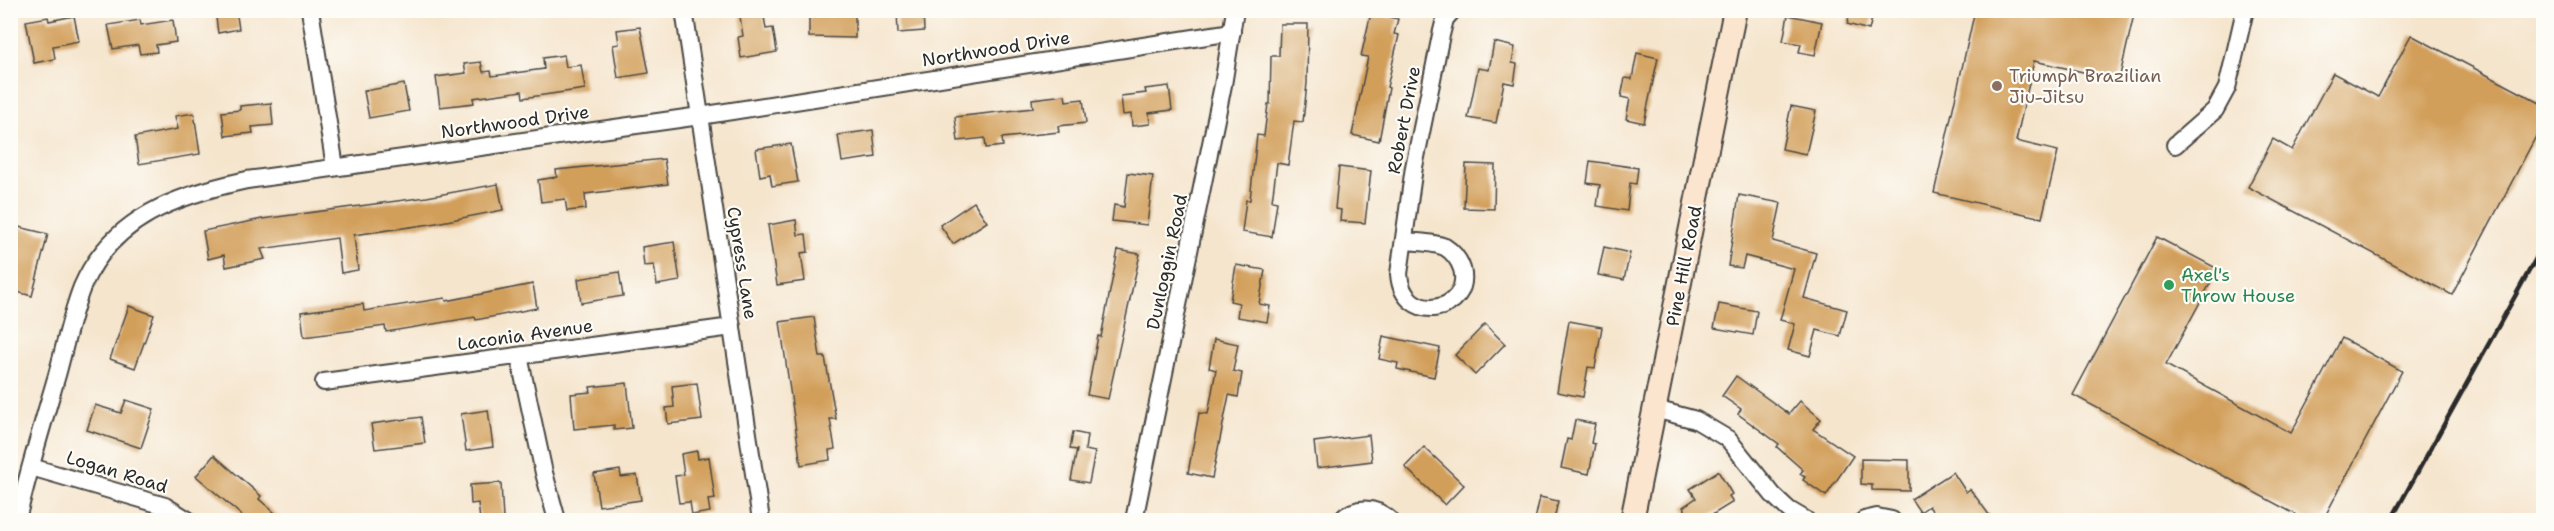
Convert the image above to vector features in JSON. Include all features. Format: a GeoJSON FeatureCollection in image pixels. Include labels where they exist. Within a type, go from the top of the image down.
{"type":"FeatureCollection","features":[{"type":"Feature","properties":{"kind":"street"},"geometry":{"type":"LineString","coordinates":[[310,10],[335,167]]}},
{"type":"Feature","properties":{"kind":"street","name":"Cypress Lane"},"geometry":{"type":"LineString","coordinates":[[684,10],[761,520]]}},
{"type":"Feature","properties":{"kind":"street","name":"Dunloggin Road"},"geometry":{"type":"LineString","coordinates":[[1134,520],[1221,97],[1235,10]]}},
{"type":"Feature","properties":{"kind":"street","name":"Robert Drive"},"geometry":{"type":"LineString","coordinates":[[1404,241],[1435,244],[1454,254],[1463,273],[1458,294],[1451,302],[1431,309],[1421,307],[1404,295],[1398,274],[1414,167],[1439,46],[1445,19],[1453,10]]}},
{"type":"Feature","properties":{"kind":"street","name":"Pine Hill Road"},"geometry":{"type":"LineString","coordinates":[[1632,520],[1735,10]]}},
{"type":"Feature","properties":{"kind":"street"},"geometry":{"type":"LineString","coordinates":[[2175,145],[2215,110],[2227,88],[2245,10]]}},
{"type":"Feature","properties":{"kind":"street","name":"Northwood Drive"},"geometry":{"type":"LineString","coordinates":[[17,520],[82,287],[106,248],[120,234],[156,208],[200,190],[247,180],[700,116],[1232,32]]}},
{"type":"Feature","properties":{"kind":"street","name":"Laconia Avenue"},"geometry":{"type":"LineString","coordinates":[[324,382],[732,327]]}},
{"type":"Feature","properties":{"kind":"street"},"geometry":{"type":"LineString","coordinates":[[519,356],[544,473],[557,520]]}},
{"type":"Feature","properties":{"kind":"street"},"geometry":{"type":"LineString","coordinates":[[1655,410],[1696,420],[1728,439],[1773,495],[1789,510],[1806,520]]}},
{"type":"Feature","properties":{"kind":"street","name":"Logan Road"},"geometry":{"type":"LineString","coordinates":[[31,467],[165,506],[188,520]]}},
{"type":"Feature","properties":{"kind":"street"},"geometry":{"type":"LineString","coordinates":[[1341,520],[1350,512],[1370,509],[1390,520]]}},
{"type":"Feature","properties":{"kind":"street"},"geometry":{"type":"LineString","coordinates":[[1864,520],[1877,517],[1892,520]]}},
{"type":"Feature","properties":{"kind":"building"},"geometry":{"type":"Polygon","coordinates":[[[215,10],[236,10],[239,29],[218,33],[215,10]]]}},
{"type":"Feature","properties":{"kind":"building"},"geometry":{"type":"Polygon","coordinates":[[[739,10],[763,10],[766,29],[773,28],[777,52],[741,58],[738,37],[743,36],[739,10]]]}},
{"type":"Feature","properties":{"kind":"building"},"geometry":{"type":"Polygon","coordinates":[[[897,10],[923,10],[924,31],[898,33],[897,10]]]}},
{"type":"Feature","properties":{"kind":"building"},"geometry":{"type":"Polygon","coordinates":[[[1851,10],[1874,10],[1869,30],[1847,24],[1851,10]]]}},
{"type":"Feature","properties":{"kind":"building"},"geometry":{"type":"Polygon","coordinates":[[[1975,10],[2135,10],[2119,80],[2034,61],[2016,141],[2058,151],[2042,218],[1934,193],[1975,10]]]}},
{"type":"Feature","properties":{"kind":"building"},"geometry":{"type":"Polygon","coordinates":[[[809,11],[855,12],[855,38],[809,37],[809,11]]]}},
{"type":"Feature","properties":{"kind":"building"},"geometry":{"type":"Polygon","coordinates":[[[1371,13],[1398,19],[1394,34],[1399,35],[1387,87],[1389,88],[1379,141],[1352,135],[1368,57],[1361,56],[1371,13]]]}},
{"type":"Feature","properties":{"kind":"building"},"geometry":{"type":"Polygon","coordinates":[[[1788,15],[1822,22],[1815,55],[1799,52],[1801,44],[1783,41],[1788,15]]]}},
{"type":"Feature","properties":{"kind":"building"},"geometry":{"type":"Polygon","coordinates":[[[74,16],[79,41],[53,46],[55,59],[34,63],[26,21],[48,17],[49,21],[74,16]]]}},
{"type":"Feature","properties":{"kind":"building"},"geometry":{"type":"Polygon","coordinates":[[[140,20],[141,25],[173,20],[176,42],[156,45],[157,52],[140,54],[138,45],[113,49],[108,25],[140,20]]]}},
{"type":"Feature","properties":{"kind":"building"},"geometry":{"type":"Polygon","coordinates":[[[1280,24],[1308,24],[1307,83],[1303,122],[1294,121],[1288,165],[1277,163],[1272,201],[1277,202],[1272,237],[1242,232],[1246,200],[1250,200],[1257,135],[1264,136],[1268,104],[1270,104],[1271,56],[1279,56],[1280,24]]]}},
{"type":"Feature","properties":{"kind":"building"},"geometry":{"type":"Polygon","coordinates":[[[640,27],[649,73],[618,78],[613,45],[619,44],[617,30],[640,27]]]}},
{"type":"Feature","properties":{"kind":"building"},"geometry":{"type":"Polygon","coordinates":[[[2411,35],[2544,105],[2544,121],[2452,295],[2248,187],[2273,139],[2292,150],[2333,73],[2378,97],[2411,35]]]}},
{"type":"Feature","properties":{"kind":"building"},"geometry":{"type":"Polygon","coordinates":[[[1494,42],[1515,47],[1512,63],[1517,64],[1514,84],[1504,82],[1496,123],[1468,118],[1478,68],[1489,70],[1494,42]]]}},
{"type":"Feature","properties":{"kind":"building"},"geometry":{"type":"Polygon","coordinates":[[[1637,53],[1658,58],[1644,123],[1626,119],[1630,99],[1621,97],[1625,78],[1632,79],[1637,53]]]}},
{"type":"Feature","properties":{"kind":"building"},"geometry":{"type":"Polygon","coordinates":[[[564,55],[566,67],[581,65],[585,89],[523,98],[522,91],[473,98],[474,103],[440,107],[436,77],[466,73],[464,64],[481,62],[483,72],[491,71],[492,76],[544,69],[543,58],[564,55]]]}},
{"type":"Feature","properties":{"kind":"building"},"geometry":{"type":"Polygon","coordinates":[[[404,84],[409,111],[369,118],[364,91],[404,84]]]}},
{"type":"Feature","properties":{"kind":"building"},"geometry":{"type":"Polygon","coordinates":[[[1169,86],[1172,110],[1149,113],[1150,124],[1132,126],[1131,114],[1123,115],[1121,96],[1146,93],[1145,89],[1169,86]]]}},
{"type":"Feature","properties":{"kind":"building"},"geometry":{"type":"Polygon","coordinates":[[[1065,95],[1066,101],[1083,99],[1086,123],[1058,126],[1059,132],[1002,138],[1003,146],[986,148],[985,138],[958,141],[955,117],[1033,108],[1032,99],[1065,95]]]}},
{"type":"Feature","properties":{"kind":"building"},"geometry":{"type":"Polygon","coordinates":[[[271,103],[273,125],[252,127],[253,133],[225,136],[222,112],[240,110],[240,106],[271,103]]]}},
{"type":"Feature","properties":{"kind":"building"},"geometry":{"type":"Polygon","coordinates":[[[1791,106],[1816,111],[1806,154],[1782,149],[1791,106]]]}},
{"type":"Feature","properties":{"kind":"building"},"geometry":{"type":"Polygon","coordinates":[[[194,113],[200,154],[139,164],[135,137],[178,129],[175,116],[194,113]]]}},
{"type":"Feature","properties":{"kind":"building"},"geometry":{"type":"Polygon","coordinates":[[[873,130],[876,157],[842,162],[838,135],[873,130]]]}},
{"type":"Feature","properties":{"kind":"building"},"geometry":{"type":"Polygon","coordinates":[[[791,144],[798,182],[772,186],[770,174],[760,176],[756,149],[791,144]]]}},
{"type":"Feature","properties":{"kind":"building"},"geometry":{"type":"Polygon","coordinates":[[[664,159],[668,184],[585,194],[586,209],[567,211],[565,199],[541,202],[538,180],[557,177],[556,170],[664,159]]]}},
{"type":"Feature","properties":{"kind":"building"},"geometry":{"type":"Polygon","coordinates":[[[1590,161],[1638,168],[1636,184],[1630,183],[1627,211],[1597,206],[1600,185],[1587,183],[1590,161]]]}},
{"type":"Feature","properties":{"kind":"building"},"geometry":{"type":"Polygon","coordinates":[[[1466,164],[1495,165],[1494,209],[1464,208],[1466,164]]]}},
{"type":"Feature","properties":{"kind":"building"},"geometry":{"type":"Polygon","coordinates":[[[1339,167],[1371,171],[1365,223],[1340,221],[1341,210],[1335,209],[1339,167]]]}},
{"type":"Feature","properties":{"kind":"building"},"geometry":{"type":"Polygon","coordinates":[[[1128,173],[1153,176],[1147,225],[1112,221],[1114,205],[1124,207],[1128,173]]]}},
{"type":"Feature","properties":{"kind":"building"},"geometry":{"type":"Polygon","coordinates":[[[498,184],[503,210],[431,224],[354,235],[358,270],[341,273],[337,238],[261,249],[265,259],[226,267],[224,255],[208,259],[203,231],[262,219],[427,197],[498,184]]]}},
{"type":"Feature","properties":{"kind":"building"},"geometry":{"type":"Polygon","coordinates":[[[1739,195],[1781,203],[1773,241],[1816,253],[1804,298],[1847,310],[1840,336],[1817,330],[1810,356],[1788,350],[1795,324],[1780,320],[1794,269],[1745,256],[1742,268],[1728,266],[1739,195]]]}},
{"type":"Feature","properties":{"kind":"building"},"geometry":{"type":"Polygon","coordinates":[[[974,202],[987,222],[953,244],[940,225],[974,202]]]}},
{"type":"Feature","properties":{"kind":"building"},"geometry":{"type":"Polygon","coordinates":[[[796,220],[798,235],[806,234],[808,252],[801,253],[805,281],[777,285],[768,225],[796,220]]]}},
{"type":"Feature","properties":{"kind":"building"},"geometry":{"type":"Polygon","coordinates":[[[19,227],[48,234],[32,296],[10,290],[10,262],[19,227]]]}},
{"type":"Feature","properties":{"kind":"building"},"geometry":{"type":"Polygon","coordinates":[[[2157,237],[2218,269],[2166,365],[2291,433],[2342,338],[2402,371],[2323,520],[2306,520],[2073,395],[2157,237]]]}},
{"type":"Feature","properties":{"kind":"building"},"geometry":{"type":"Polygon","coordinates":[[[674,242],[680,281],[657,285],[654,265],[644,266],[642,247],[674,242]]]}},
{"type":"Feature","properties":{"kind":"building"},"geometry":{"type":"Polygon","coordinates":[[[1604,247],[1630,253],[1624,280],[1598,275],[1604,247]]]}},
{"type":"Feature","properties":{"kind":"building"},"geometry":{"type":"Polygon","coordinates":[[[1118,250],[1140,254],[1108,399],[1087,395],[1118,250]]]}},
{"type":"Feature","properties":{"kind":"building"},"geometry":{"type":"Polygon","coordinates":[[[1236,265],[1265,270],[1259,304],[1270,306],[1267,322],[1237,317],[1239,303],[1230,301],[1236,265]]]}},
{"type":"Feature","properties":{"kind":"building"},"geometry":{"type":"Polygon","coordinates":[[[619,272],[623,296],[581,303],[578,279],[619,272]]]}},
{"type":"Feature","properties":{"kind":"building"},"geometry":{"type":"Polygon","coordinates":[[[533,284],[537,308],[476,320],[475,317],[386,332],[385,326],[304,337],[301,312],[363,304],[364,311],[445,298],[446,301],[533,284]]]}},
{"type":"Feature","properties":{"kind":"building"},"geometry":{"type":"Polygon","coordinates":[[[1719,304],[1757,311],[1753,335],[1714,328],[1719,304]]]}},
{"type":"Feature","properties":{"kind":"building"},"geometry":{"type":"Polygon","coordinates":[[[129,306],[154,315],[135,368],[110,359],[129,306]]]}},
{"type":"Feature","properties":{"kind":"building"},"geometry":{"type":"Polygon","coordinates":[[[814,317],[820,357],[825,357],[836,419],[830,419],[835,449],[829,450],[830,460],[801,465],[780,322],[814,317]]]}},
{"type":"Feature","properties":{"kind":"building"},"geometry":{"type":"Polygon","coordinates":[[[1569,321],[1602,327],[1595,368],[1588,367],[1583,397],[1557,392],[1569,321]]]}},
{"type":"Feature","properties":{"kind":"building"},"geometry":{"type":"Polygon","coordinates":[[[1485,324],[1505,344],[1475,375],[1455,355],[1485,324]]]}},
{"type":"Feature","properties":{"kind":"building"},"geometry":{"type":"Polygon","coordinates":[[[1383,336],[1440,348],[1434,377],[1397,369],[1398,363],[1379,359],[1383,336]]]}},
{"type":"Feature","properties":{"kind":"building"},"geometry":{"type":"Polygon","coordinates":[[[1214,339],[1238,344],[1233,371],[1242,373],[1238,397],[1229,395],[1212,478],[1188,473],[1199,413],[1208,414],[1216,370],[1209,368],[1214,339]]]}},
{"type":"Feature","properties":{"kind":"building"},"geometry":{"type":"Polygon","coordinates":[[[1736,376],[1789,414],[1800,401],[1821,419],[1813,429],[1853,456],[1826,496],[1803,480],[1805,477],[1800,474],[1803,470],[1777,447],[1779,444],[1738,414],[1741,409],[1722,396],[1736,376]]]}},
{"type":"Feature","properties":{"kind":"building"},"geometry":{"type":"Polygon","coordinates":[[[627,383],[632,428],[614,430],[614,425],[574,429],[571,394],[591,392],[590,387],[627,383]]]}},
{"type":"Feature","properties":{"kind":"building"},"geometry":{"type":"Polygon","coordinates":[[[697,383],[702,420],[668,424],[666,408],[674,407],[672,386],[697,383]]]}},
{"type":"Feature","properties":{"kind":"building"},"geometry":{"type":"Polygon","coordinates":[[[126,400],[154,409],[141,448],[87,430],[95,405],[121,413],[126,400]]]}},
{"type":"Feature","properties":{"kind":"building"},"geometry":{"type":"Polygon","coordinates":[[[488,410],[493,447],[466,451],[461,414],[488,410]]]}},
{"type":"Feature","properties":{"kind":"building"},"geometry":{"type":"Polygon","coordinates":[[[421,417],[425,443],[375,449],[371,424],[421,417]]]}},
{"type":"Feature","properties":{"kind":"building"},"geometry":{"type":"Polygon","coordinates":[[[1575,420],[1595,424],[1591,443],[1595,444],[1589,474],[1561,468],[1567,439],[1571,440],[1575,420]]]}},
{"type":"Feature","properties":{"kind":"building"},"geometry":{"type":"Polygon","coordinates":[[[1073,432],[1087,435],[1085,450],[1095,452],[1089,483],[1071,480],[1077,450],[1070,449],[1073,432]]]}},
{"type":"Feature","properties":{"kind":"building"},"geometry":{"type":"Polygon","coordinates":[[[1369,435],[1372,461],[1317,468],[1314,442],[1369,435]]]}},
{"type":"Feature","properties":{"kind":"building"},"geometry":{"type":"Polygon","coordinates":[[[1424,447],[1464,485],[1445,505],[1405,467],[1424,447]]]}},
{"type":"Feature","properties":{"kind":"building"},"geometry":{"type":"Polygon","coordinates":[[[697,451],[698,459],[709,457],[715,499],[708,500],[710,512],[692,515],[690,502],[679,503],[675,476],[684,475],[681,454],[697,451]]]}},
{"type":"Feature","properties":{"kind":"building"},"geometry":{"type":"Polygon","coordinates":[[[214,455],[261,496],[259,499],[283,520],[247,520],[196,476],[214,455]]]}},
{"type":"Feature","properties":{"kind":"building"},"geometry":{"type":"Polygon","coordinates":[[[1861,459],[1909,460],[1909,491],[1872,490],[1872,485],[1861,484],[1861,459]]]}},
{"type":"Feature","properties":{"kind":"building"},"geometry":{"type":"Polygon","coordinates":[[[620,470],[621,477],[637,475],[641,500],[599,506],[594,474],[620,470]]]}},
{"type":"Feature","properties":{"kind":"building"},"geometry":{"type":"Polygon","coordinates":[[[1718,471],[1732,494],[1729,496],[1733,502],[1704,520],[1691,520],[1683,507],[1696,498],[1690,489],[1718,471]]]}},
{"type":"Feature","properties":{"kind":"building"},"geometry":{"type":"Polygon","coordinates":[[[1953,472],[1966,492],[1970,489],[1993,520],[1938,520],[1929,506],[1920,512],[1911,499],[1953,472]]]}},
{"type":"Feature","properties":{"kind":"building"},"geometry":{"type":"Polygon","coordinates":[[[501,483],[503,519],[480,520],[478,503],[471,504],[470,485],[501,483]]]}},
{"type":"Feature","properties":{"kind":"building"},"geometry":{"type":"Polygon","coordinates":[[[1540,497],[1558,501],[1554,520],[1535,520],[1540,497]]]}},
{"type":"Feature","properties":{"kind":"railway"},"geometry":{"type":"LineString","coordinates":[[2391,520],[2544,244]]}},
{"type":"Feature","properties":{"kind":"place","name":"Triumph Brazilian Jiu-Jitsu"},"geometry":{"type":"Point","coordinates":[1997,86]}},
{"type":"Feature","properties":{"kind":"place","name":"Axel's Throw House"},"geometry":{"type":"Point","coordinates":[2169,285]}}]}
